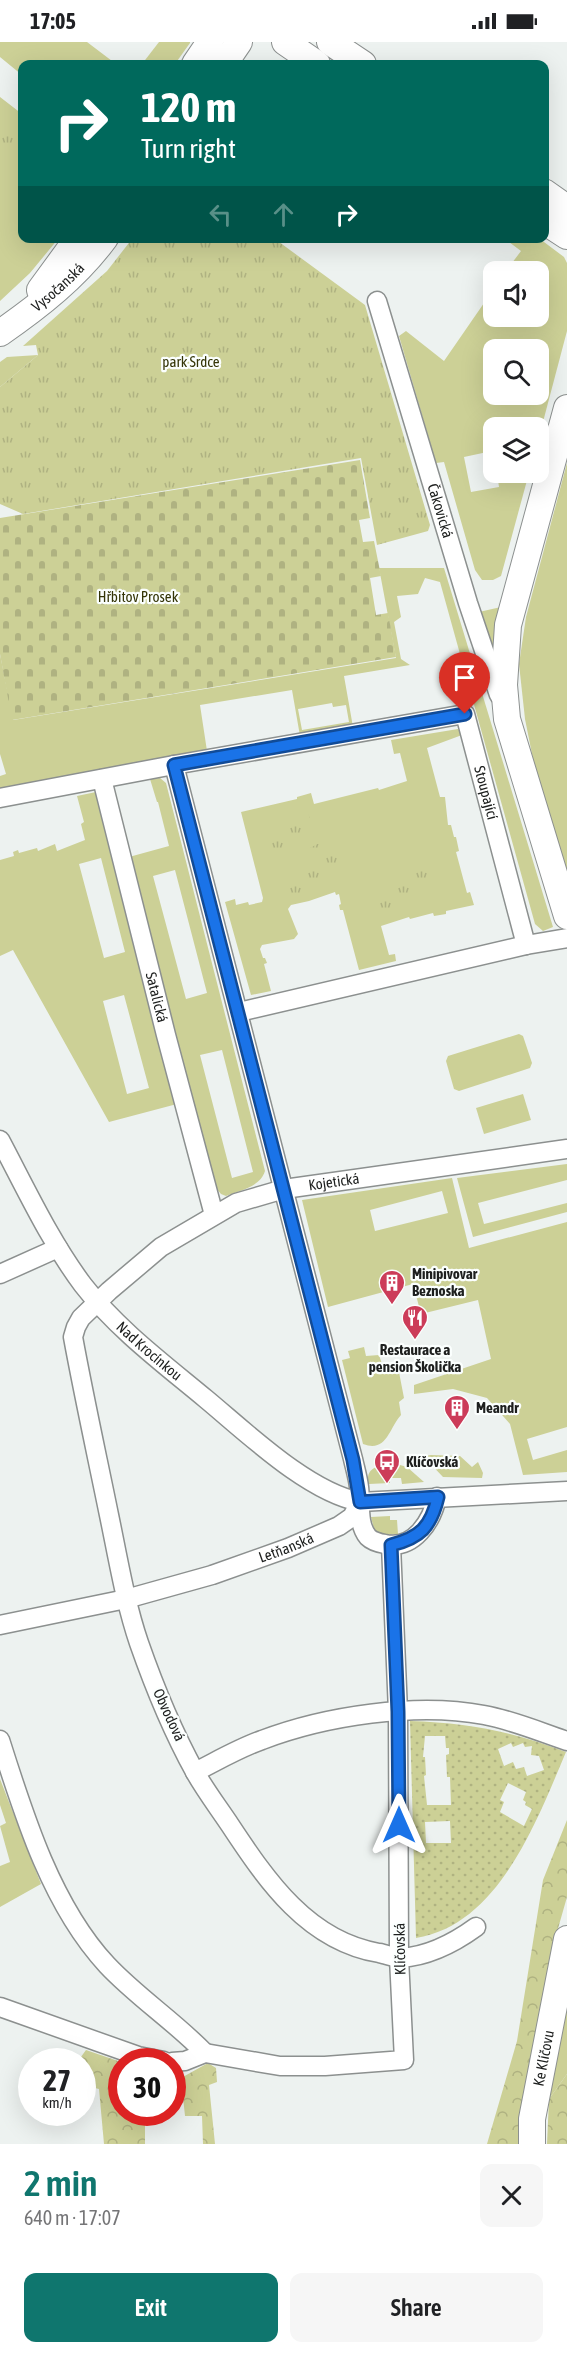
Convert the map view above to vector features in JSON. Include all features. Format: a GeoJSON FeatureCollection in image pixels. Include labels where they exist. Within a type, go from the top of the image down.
{"type":"FeatureCollection","features":[{"type":"Feature","properties":{"kind":"main road"},"geometry":{"type":"LineString","coordinates":[[198,60],[210,42]]}},
{"type":"Feature","properties":{"kind":"main road"},"geometry":{"type":"LineString","coordinates":[[227,60],[239,42]]}},
{"type":"Feature","properties":{"kind":"main road"},"geometry":{"type":"LineString","coordinates":[[285,42],[311,60]]}},
{"type":"Feature","properties":{"kind":"main road"},"geometry":{"type":"LineString","coordinates":[[330,42],[357,60]]}},
{"type":"Feature","properties":{"kind":"main road"},"geometry":{"type":"LineString","coordinates":[[549,195],[567,208]]}},
{"type":"Feature","properties":{"kind":"main road"},"geometry":{"type":"LineString","coordinates":[[549,224],[567,236]]}},
{"type":"Feature","properties":{"kind":"main road","name":"Vysočanská"},"geometry":{"type":"LineString","coordinates":[[2,332],[49,279],[74,243]]}},
{"type":"Feature","properties":{"kind":"main road","name":"Vysočanská"},"geometry":{"type":"LineString","coordinates":[[2,332],[65,283],[101,243]]}},
{"type":"Feature","properties":{"kind":"main road","name":"Čakovická"},"geometry":{"type":"LineString","coordinates":[[567,408],[508,625],[504,685],[507,719],[567,916]]}},
{"type":"Feature","properties":{"kind":"main road","name":"Ke Klíčovu"},"geometry":{"type":"LineString","coordinates":[[532,2144],[532,2119],[567,1939]]}},
{"type":"Feature","properties":{"kind":"street","name":"Čakovická"},"geometry":{"type":"LineString","coordinates":[[377,301],[468,603],[507,719]]}},
{"type":"Feature","properties":{"kind":"street","name":"Stoupající"},"geometry":{"type":"LineString","coordinates":[[0,798],[465,714],[526,945]]}},
{"type":"Feature","properties":{"kind":"street"},"geometry":{"type":"LineString","coordinates":[[174,765],[353,1460],[362,1525],[368,1537],[378,1542],[391,1545],[408,1541],[422,1532],[431,1519],[438,1497]]}},
{"type":"Feature","properties":{"kind":"street","name":"Satalická"},"geometry":{"type":"LineString","coordinates":[[102,778],[166,1035],[214,1215]]}},
{"type":"Feature","properties":{"kind":"street"},"geometry":{"type":"LineString","coordinates":[[239,1012],[526,945],[567,938]]}},
{"type":"Feature","properties":{"kind":"street","name":"Nad Krocínkou"},"geometry":{"type":"LineString","coordinates":[[0,1140],[58,1248],[97,1303],[170,1369],[282,1460],[326,1490],[346,1499],[360,1502]]}},
{"type":"Feature","properties":{"kind":"street","name":"Kojetická"},"geometry":{"type":"LineString","coordinates":[[97,1303],[161,1247],[236,1203],[284,1189],[567,1149]]}},
{"type":"Feature","properties":{"kind":"street"},"geometry":{"type":"LineString","coordinates":[[0,1274],[58,1248]]}},
{"type":"Feature","properties":{"kind":"street","name":"Obvodová"},"geometry":{"type":"LineString","coordinates":[[97,1303],[81,1318],[73,1338],[126,1599],[138,1642],[155,1686],[195,1772],[270,1884],[315,1927],[339,1941],[362,1950],[399,1958],[432,1951],[458,1940],[476,1927]]}},
{"type":"Feature","properties":{"kind":"street"},"geometry":{"type":"LineString","coordinates":[[360,1502],[567,1491]]}},
{"type":"Feature","properties":{"kind":"street","name":"Letňanská"},"geometry":{"type":"LineString","coordinates":[[0,1625],[126,1599],[212,1575],[288,1548],[339,1526],[352,1517],[360,1502]]}},
{"type":"Feature","properties":{"kind":"street","name":"Klíčovská"},"geometry":{"type":"LineString","coordinates":[[205,2053],[280,2066],[325,2066],[404,2060],[399,1958],[398,1712],[391,1545]]}},
{"type":"Feature","properties":{"kind":"street"},"geometry":{"type":"LineString","coordinates":[[195,1772],[260,1740],[294,1729],[335,1719],[398,1712],[452,1711],[484,1715],[567,1741]]}},
{"type":"Feature","properties":{"kind":"street"},"geometry":{"type":"LineString","coordinates":[[0,1740],[23,1809],[68,1912],[105,1964],[139,1996],[181,2028],[205,2053],[186,2061]]}},
{"type":"Feature","properties":{"kind":"street"},"geometry":{"type":"LineString","coordinates":[[0,2007],[115,2048]]}},
{"type":"Feature","properties":{"kind":"green space"},"geometry":{"type":"Polygon","coordinates":[[[0,42],[87,42],[111,60],[18,60],[18,72],[0,57],[0,42]]]}},
{"type":"Feature","properties":{"kind":"green space"},"geometry":{"type":"Polygon","coordinates":[[[159,42],[190,42],[178,60],[145,60],[159,42]]]}},
{"type":"Feature","properties":{"kind":"green space"},"geometry":{"type":"Polygon","coordinates":[[[0,97],[18,111],[18,243],[55,243],[30,273],[0,301],[0,97]]]}},
{"type":"Feature","properties":{"kind":"green space"},"geometry":{"type":"Polygon","coordinates":[[[0,120],[18,134],[18,140],[0,163],[0,120]]]}},
{"type":"Feature","properties":{"kind":"green space","name":"park Srdce"},"geometry":{"type":"Polygon","coordinates":[[[129,243],[280,243],[365,305],[430,525],[428,531],[377,545],[361,458],[23,514],[0,504],[0,387],[38,355],[36,345],[23,346],[107,271],[129,243]]]}},
{"type":"Feature","properties":{"kind":"green space"},"geometry":{"type":"Polygon","coordinates":[[[510,243],[545,243],[564,257],[567,263],[567,331],[549,399],[549,339],[483,339],[483,405],[547,405],[544,417],[483,417],[483,453],[464,457],[471,492],[499,487],[498,483],[526,483],[501,576],[493,580],[482,580],[475,570],[444,462],[436,463],[399,336],[406,331],[444,361],[483,304],[483,327],[549,327],[549,261],[514,261],[521,251],[510,243]]]}},
{"type":"Feature","properties":{"kind":"green space"},"geometry":{"type":"Polygon","coordinates":[[[38,355],[0,387],[0,362],[7,357],[38,355]]]}},
{"type":"Feature","properties":{"kind":"green space","name":"Hřbitov Prosek"},"geometry":{"type":"Polygon","coordinates":[[[360,460],[370,518],[359,520],[363,542],[374,541],[381,576],[370,578],[376,615],[388,613],[396,657],[12,720],[0,654],[0,518],[360,460]]]}},
{"type":"Feature","properties":{"kind":"green space"},"geometry":{"type":"Polygon","coordinates":[[[567,463],[567,871],[538,784],[525,719],[519,664],[526,617],[567,463]]]}},
{"type":"Feature","properties":{"kind":"green space"},"geometry":{"type":"Polygon","coordinates":[[[379,568],[444,568],[553,927],[543,931],[535,924],[440,582],[425,578],[418,594],[397,596],[401,617],[394,622],[401,659],[410,665],[344,676],[353,727],[300,736],[292,690],[200,705],[207,751],[0,788],[0,776],[6,774],[0,754],[0,654],[13,720],[396,658],[379,568]],[[332,703],[298,709],[302,730],[349,722],[346,705],[333,707],[332,703]]]}},
{"type":"Feature","properties":{"kind":"green space"},"geometry":{"type":"Polygon","coordinates":[[[501,607],[493,653],[479,612],[501,607]]]}},
{"type":"Feature","properties":{"kind":"green space"},"geometry":{"type":"Polygon","coordinates":[[[458,729],[462,735],[427,748],[440,797],[445,797],[448,825],[451,825],[454,837],[456,837],[459,851],[456,852],[467,893],[470,892],[474,905],[446,911],[446,914],[434,916],[433,913],[410,919],[409,917],[381,926],[389,955],[395,954],[396,961],[359,970],[343,910],[340,910],[339,894],[336,895],[335,892],[291,905],[288,909],[298,934],[294,939],[262,945],[260,949],[267,963],[264,964],[271,991],[251,995],[225,902],[235,899],[236,905],[248,902],[249,905],[262,902],[263,898],[241,812],[297,799],[297,797],[311,793],[314,804],[378,788],[379,790],[407,781],[400,753],[394,754],[391,740],[458,729]]]}},
{"type":"Feature","properties":{"kind":"green space"},"geometry":{"type":"Polygon","coordinates":[[[160,778],[166,783],[265,1171],[259,1181],[244,1190],[226,1196],[214,1186],[129,857],[169,846],[150,779],[160,778]],[[175,870],[153,876],[186,999],[207,993],[175,870]],[[222,1050],[200,1055],[232,1178],[253,1172],[222,1050]]]}},
{"type":"Feature","properties":{"kind":"green space"},"geometry":{"type":"Polygon","coordinates":[[[96,792],[177,1104],[109,1122],[13,950],[0,956],[0,860],[14,856],[13,852],[18,850],[19,853],[37,848],[38,851],[55,844],[57,851],[85,840],[81,824],[84,822],[77,796],[96,792]],[[101,858],[79,864],[104,958],[125,952],[101,858]],[[124,995],[103,1001],[127,1094],[149,1088],[124,995]]]}},
{"type":"Feature","properties":{"kind":"green space"},"geometry":{"type":"Polygon","coordinates":[[[300,808],[306,811],[310,818],[307,830],[296,837],[287,857],[274,863],[264,854],[261,841],[288,812],[300,808]]]}},
{"type":"Feature","properties":{"kind":"green space"},"geometry":{"type":"Polygon","coordinates":[[[317,844],[335,848],[341,856],[341,874],[326,886],[312,885],[302,896],[293,897],[288,890],[289,877],[301,868],[305,851],[317,844]]]}},
{"type":"Feature","properties":{"kind":"green space"},"geometry":{"type":"Polygon","coordinates":[[[424,855],[434,892],[423,900],[408,898],[390,908],[380,907],[375,898],[376,889],[424,855]]]}},
{"type":"Feature","properties":{"kind":"green space"},"geometry":{"type":"Polygon","coordinates":[[[519,1034],[523,1036],[532,1063],[530,1068],[459,1091],[454,1089],[446,1061],[448,1056],[519,1034]]]}},
{"type":"Feature","properties":{"kind":"green space"},"geometry":{"type":"Polygon","coordinates":[[[523,1094],[531,1120],[484,1134],[476,1108],[523,1094]]]}},
{"type":"Feature","properties":{"kind":"green space"},"geometry":{"type":"Polygon","coordinates":[[[567,1164],[567,1180],[478,1203],[484,1224],[567,1203],[567,1212],[473,1237],[457,1178],[567,1164]]]}},
{"type":"Feature","properties":{"kind":"green space"},"geometry":{"type":"Polygon","coordinates":[[[452,1178],[469,1248],[567,1222],[567,1427],[527,1439],[533,1460],[567,1450],[567,1472],[523,1475],[510,1424],[487,1398],[453,1389],[414,1394],[414,1385],[491,1359],[478,1300],[421,1314],[413,1284],[328,1307],[302,1200],[452,1178]],[[442,1191],[370,1210],[375,1231],[448,1213],[442,1191]]]}},
{"type":"Feature","properties":{"kind":"green space"},"geometry":{"type":"Polygon","coordinates":[[[364,1347],[366,1356],[379,1355],[384,1370],[398,1367],[404,1398],[399,1402],[401,1415],[386,1438],[377,1445],[371,1446],[363,1444],[342,1360],[350,1358],[348,1351],[364,1347]]]}},
{"type":"Feature","properties":{"kind":"green space"},"geometry":{"type":"Polygon","coordinates":[[[423,1456],[460,1456],[472,1467],[478,1462],[483,1473],[482,1478],[443,1477],[423,1456]]]}},
{"type":"Feature","properties":{"kind":"green space"},"geometry":{"type":"Polygon","coordinates":[[[393,1463],[407,1467],[424,1482],[402,1484],[401,1478],[390,1478],[390,1483],[369,1484],[369,1474],[374,1468],[393,1463]]]}},
{"type":"Feature","properties":{"kind":"green space"},"geometry":{"type":"Polygon","coordinates":[[[390,1516],[390,1520],[397,1520],[398,1534],[379,1534],[374,1529],[371,1517],[390,1516]]]}},
{"type":"Feature","properties":{"kind":"green space"},"geometry":{"type":"Polygon","coordinates":[[[410,1721],[490,1729],[566,1752],[528,1837],[511,1866],[492,1891],[470,1913],[445,1929],[416,1938],[410,1721]],[[425,1736],[423,1757],[425,1757],[427,1805],[451,1805],[446,1755],[449,1754],[449,1748],[446,1748],[445,1736],[425,1736]],[[511,1743],[498,1749],[504,1766],[513,1762],[516,1769],[524,1767],[527,1776],[544,1770],[539,1756],[531,1755],[532,1746],[525,1747],[523,1743],[513,1747],[511,1743]],[[508,1783],[500,1800],[504,1802],[500,1812],[524,1826],[532,1809],[525,1805],[526,1802],[523,1800],[526,1792],[508,1783]],[[450,1821],[425,1822],[426,1843],[451,1843],[450,1821]]]}},
{"type":"Feature","properties":{"kind":"green space"},"geometry":{"type":"Polygon","coordinates":[[[0,1779],[41,1884],[0,1907],[0,1866],[10,1862],[0,1826],[6,1823],[0,1805],[0,1779]]]}},
{"type":"Feature","properties":{"kind":"green space"},"geometry":{"type":"Polygon","coordinates":[[[567,1820],[567,1897],[557,1932],[521,2144],[487,2144],[517,2041],[543,1880],[567,1820]]]}},
{"type":"Feature","properties":{"kind":"green space"},"geometry":{"type":"Polygon","coordinates":[[[567,1987],[567,2074],[549,2099],[567,1987]]]}},
{"type":"Feature","properties":{"kind":"green space"},"geometry":{"type":"Polygon","coordinates":[[[96,2053],[108,2058],[108,2126],[145,2126],[145,2144],[104,2144],[99,2089],[96,2088],[96,2053]]]}},
{"type":"Feature","properties":{"kind":"green space"},"geometry":{"type":"Polygon","coordinates":[[[208,2063],[216,2068],[217,2082],[209,2085],[215,2144],[203,2144],[202,2116],[186,2116],[186,2075],[208,2063]]]}},
{"type":"Feature","properties":{"kind":"green space"},"geometry":{"type":"Polygon","coordinates":[[[567,2074],[567,2144],[547,2144],[549,2099],[567,2074]]]}},
{"type":"Feature","properties":{"kind":"place","name":"Minipivovar Beznoska"},"geometry":{"type":"Point","coordinates":[392,1306]}},
{"type":"Feature","properties":{"kind":"place","name":"Restaurace a pension Školička"},"geometry":{"type":"Point","coordinates":[415,1341]}},
{"type":"Feature","properties":{"kind":"place","name":"Meandr"},"geometry":{"type":"Point","coordinates":[457,1431]}},
{"type":"Feature","properties":{"kind":"place","name":"Klíčovská"},"geometry":{"type":"Point","coordinates":[387,1485]}},
{"type":"Feature","properties":{"kind":"route"},"geometry":{"type":"LineString","coordinates":[[399,1825],[398,1712],[391,1545],[408,1541],[422,1532],[431,1519],[438,1497],[360,1502],[359,1485],[353,1460],[174,765],[465,714]]}}]}
